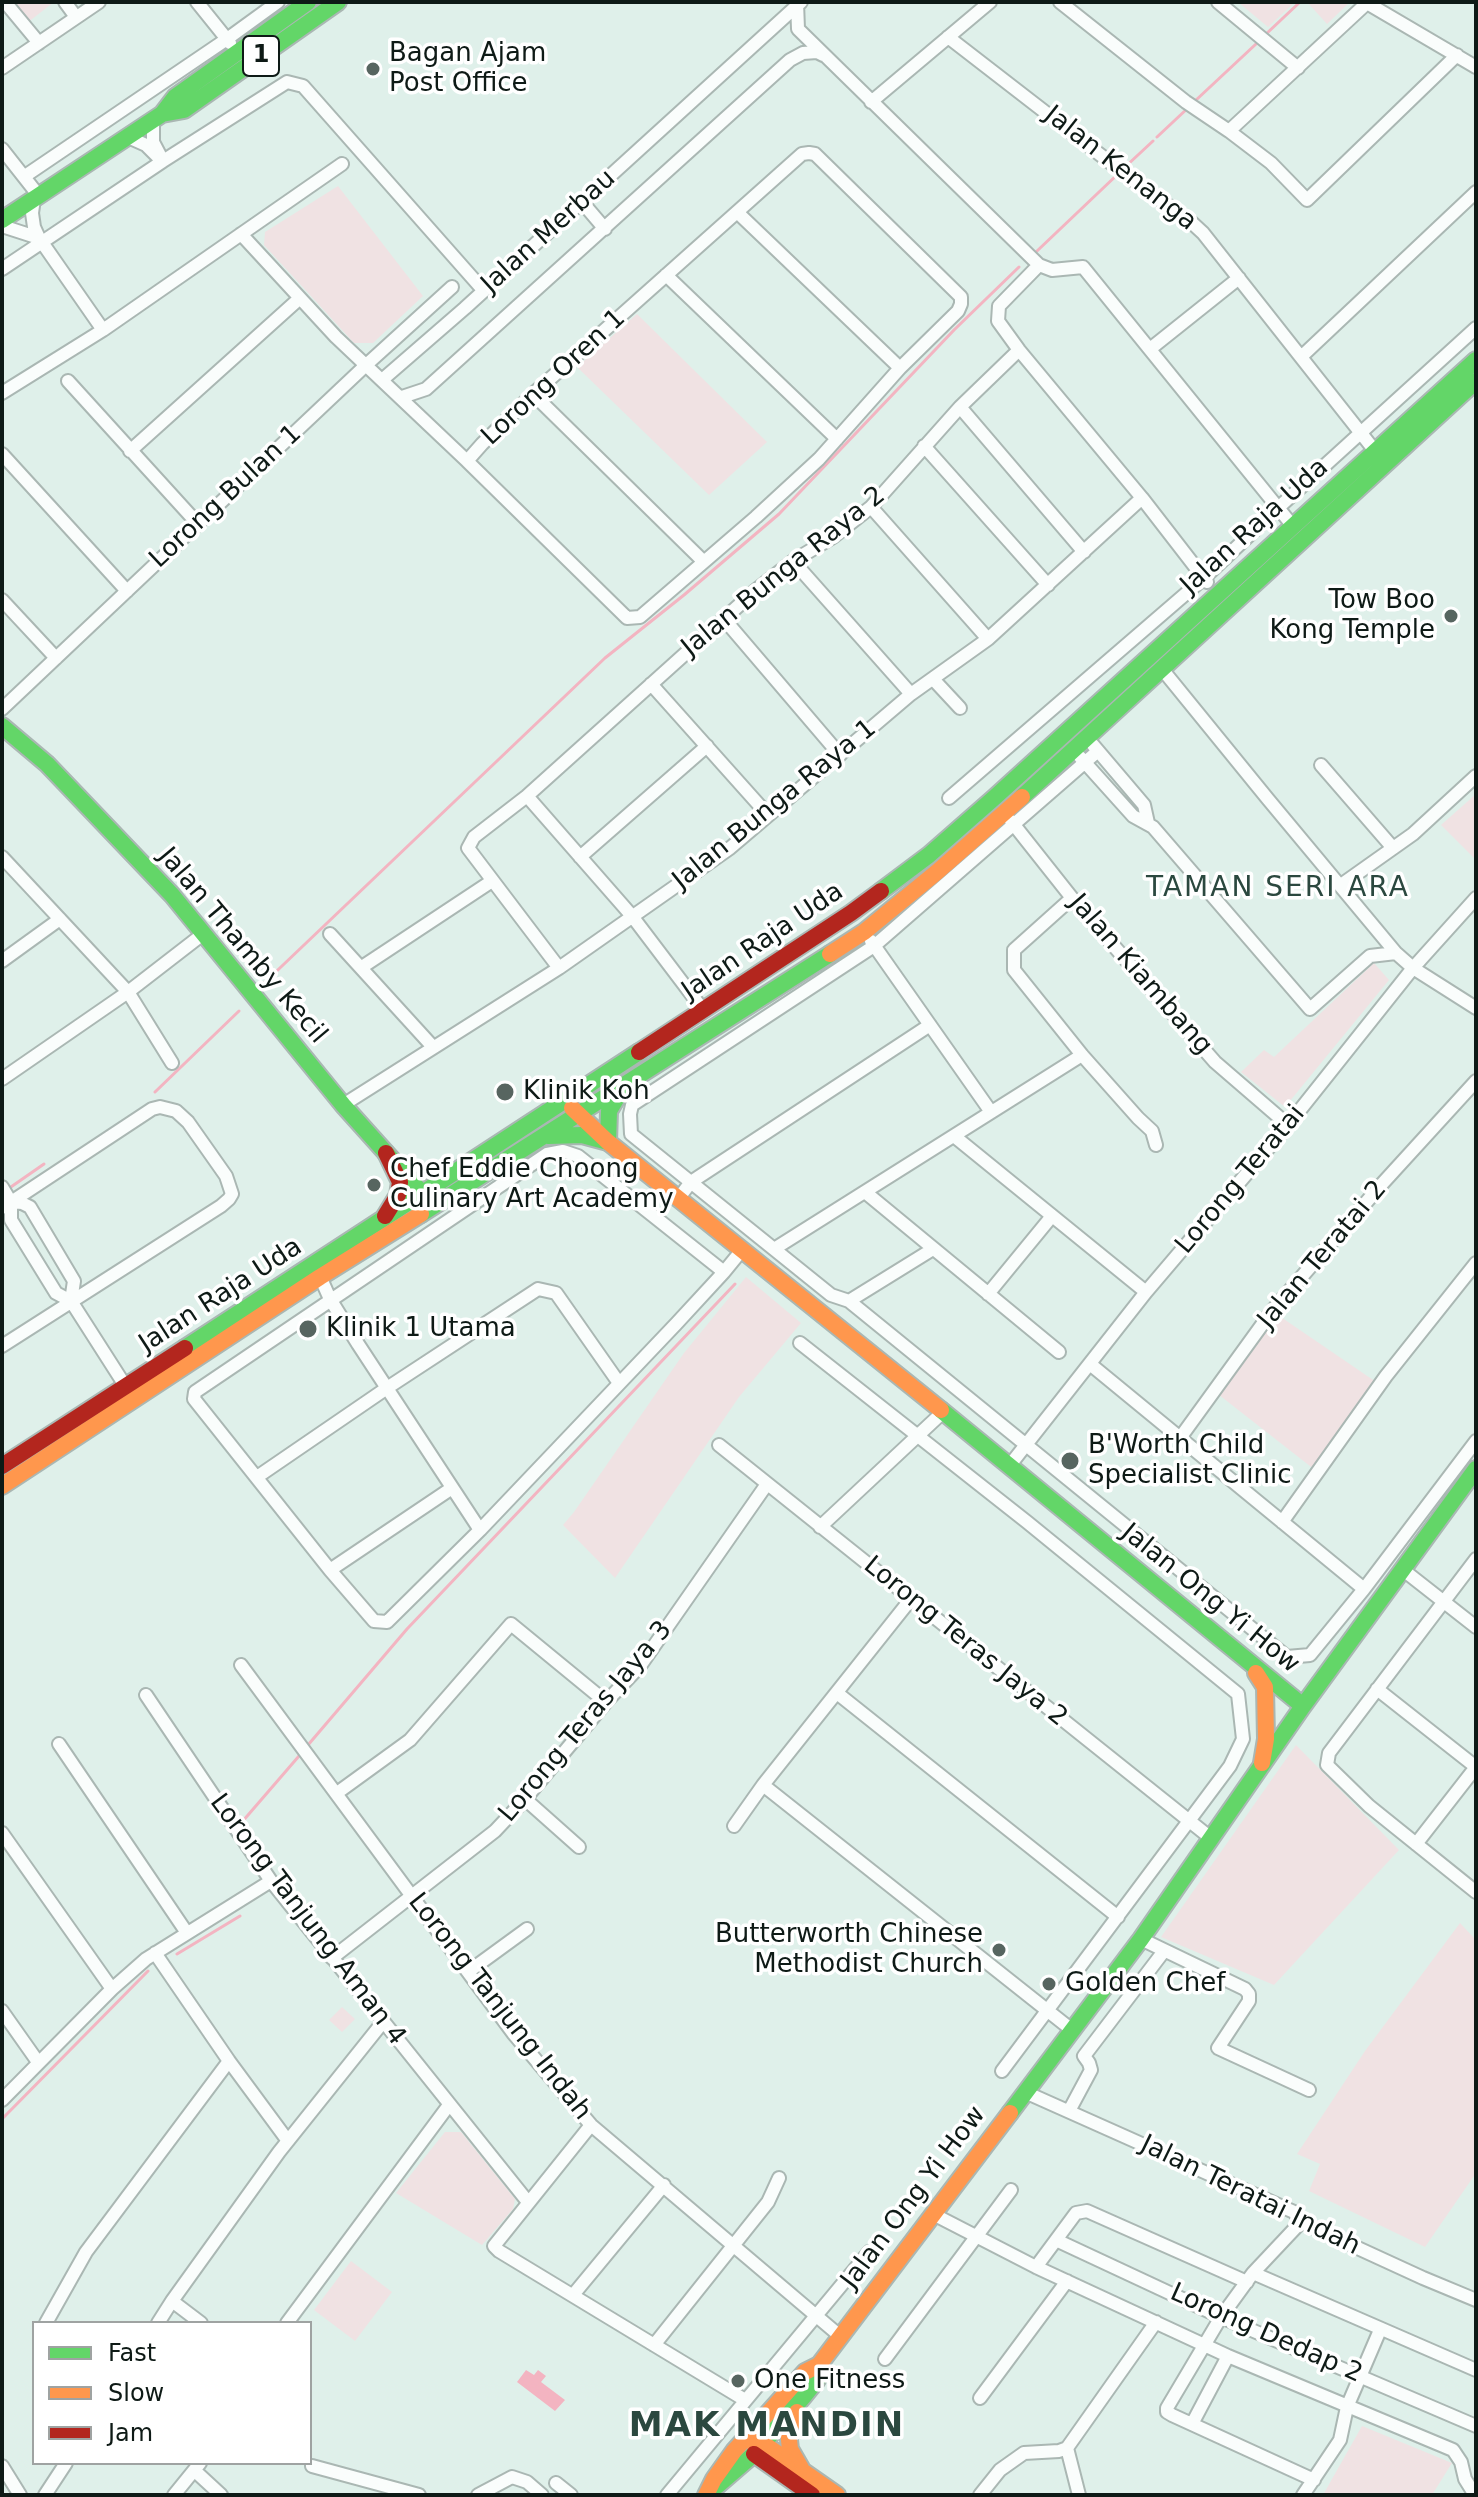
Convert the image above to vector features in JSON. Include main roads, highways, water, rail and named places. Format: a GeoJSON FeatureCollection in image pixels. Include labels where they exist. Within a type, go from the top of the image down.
{"type":"FeatureCollection","features":[{"type":"Feature","properties":{"kind":"main road","name":"1"},"geometry":{"type":"LineString","coordinates":[[158,117],[184,110],[338,2]]}},
{"type":"Feature","properties":{"kind":"main road","name":"1"},"geometry":{"type":"LineString","coordinates":[[2,223],[158,117],[175,97],[232,45],[306,3]]}},
{"type":"Feature","properties":{"kind":"main road","name":"Jalan Raja Uda"},"geometry":{"type":"LineString","coordinates":[[2,1486],[317,1271],[381,1221],[429,1200],[566,1100],[851,913],[925,858],[1476,360]]}},
{"type":"Feature","properties":{"kind":"main road","name":"Jalan Raja Uda"},"geometry":{"type":"LineString","coordinates":[[2,1466],[429,1200],[542,1137],[869,939],[937,872],[1009,819],[1086,751],[1162,669],[1476,381]]}},
{"type":"Feature","properties":{"kind":"main road","name":"Jalan Thamby Kecil"},"geometry":{"type":"LineString","coordinates":[[5,732],[47,764],[172,895],[343,1105],[429,1200]]}},
{"type":"Feature","properties":{"kind":"main road"},"geometry":{"type":"LineString","coordinates":[[925,858],[937,872]]}},
{"type":"Feature","properties":{"kind":"main road"},"geometry":{"type":"LineString","coordinates":[[542,1137],[582,1135],[608,1142],[609,1111],[623,1087]]}},
{"type":"Feature","properties":{"kind":"main road","name":"Jalan Ong Yi How"},"geometry":{"type":"LineString","coordinates":[[566,1100],[608,1142],[1010,1465],[1303,1706],[1141,1939],[819,2365],[805,2372],[769,2412],[736,2459]]}},
{"type":"Feature","properties":{"kind":"main road"},"geometry":{"type":"LineString","coordinates":[[381,1221],[393,1207],[400,1182],[386,1153]]}},
{"type":"Feature","properties":{"kind":"main road"},"geometry":{"type":"LineString","coordinates":[[1303,1706],[1476,1469]]}},
{"type":"Feature","properties":{"kind":"main road"},"geometry":{"type":"LineString","coordinates":[[1251,1664],[1265,1687],[1266,1739],[1260,1769]]}},
{"type":"Feature","properties":{"kind":"main road","name":"Jalan Ong Yi How"},"geometry":{"type":"LineString","coordinates":[[736,2459],[758,2448],[804,2396],[817,2380],[819,2365]]}},
{"type":"Feature","properties":{"kind":"main road"},"geometry":{"type":"LineString","coordinates":[[804,2396],[789,2430],[790,2449],[804,2473]]}},
{"type":"Feature","properties":{"kind":"main road"},"geometry":{"type":"LineString","coordinates":[[758,2448],[769,2412]]}},
{"type":"Feature","properties":{"kind":"main road"},"geometry":{"type":"LineString","coordinates":[[758,2448],[774,2469],[812,2495]]}},
{"type":"Feature","properties":{"kind":"main road"},"geometry":{"type":"LineString","coordinates":[[758,2448],[837,2495]]}},
{"type":"Feature","properties":{"kind":"main road"},"geometry":{"type":"LineString","coordinates":[[708,2492],[714,2479],[736,2459],[774,2469]]}},
{"type":"Feature","properties":{"kind":"waterway"},"geometry":{"type":"LineString","coordinates":[[1265,35],[1300,2]]}},
{"type":"Feature","properties":{"kind":"waterway"},"geometry":{"type":"LineString","coordinates":[[1195,101],[1256,44]]}},
{"type":"Feature","properties":{"kind":"waterway"},"geometry":{"type":"LineString","coordinates":[[1157,137],[1189,107]]}},
{"type":"Feature","properties":{"kind":"waterway"},"geometry":{"type":"LineString","coordinates":[[1124,168],[1153,141]]}},
{"type":"Feature","properties":{"kind":"waterway"},"geometry":{"type":"LineString","coordinates":[[1037,251],[1119,173]]}},
{"type":"Feature","properties":{"kind":"waterway"},"geometry":{"type":"LineString","coordinates":[[261,986],[605,658],[779,514],[954,330],[1019,267]]}},
{"type":"Feature","properties":{"kind":"waterway"},"geometry":{"type":"LineString","coordinates":[[155,1092],[239,1011]]}},
{"type":"Feature","properties":{"kind":"waterway"},"geometry":{"type":"LineString","coordinates":[[8,1189],[44,1164]]}},
{"type":"Feature","properties":{"kind":"waterway"},"geometry":{"type":"LineString","coordinates":[[308,1745],[407,1629],[735,1284]]}},
{"type":"Feature","properties":{"kind":"waterway"},"geometry":{"type":"LineString","coordinates":[[242,1822],[299,1756]]}},
{"type":"Feature","properties":{"kind":"waterway"},"geometry":{"type":"LineString","coordinates":[[177,1954],[240,1916]]}},
{"type":"Feature","properties":{"kind":"waterway"},"geometry":{"type":"LineString","coordinates":[[2,2119],[148,1971]]}},
{"type":"Feature","properties":{"kind":"place","name":"Bagan Ajam Post Office"},"geometry":{"type":"Point","coordinates":[373,69]}},
{"type":"Feature","properties":{"kind":"place","name":"Tow Boo Kong Temple"},"geometry":{"type":"Point","coordinates":[1451,616]}},
{"type":"Feature","properties":{"kind":"place","name":"Klinik Koh"},"geometry":{"type":"Point","coordinates":[505,1092]}},
{"type":"Feature","properties":{"kind":"place","name":"Chef Eddie Choong Culinary Art Academy"},"geometry":{"type":"Point","coordinates":[374,1185]}},
{"type":"Feature","properties":{"kind":"place","name":"Klinik 1 Utama"},"geometry":{"type":"Point","coordinates":[308,1329]}},
{"type":"Feature","properties":{"kind":"place","name":"B'Worth Child Specialist Clinic"},"geometry":{"type":"Point","coordinates":[1070,1461]}},
{"type":"Feature","properties":{"kind":"place","name":"Butterworth Chinese Methodist Church"},"geometry":{"type":"Point","coordinates":[999,1950]}},
{"type":"Feature","properties":{"kind":"place","name":"Golden Chef"},"geometry":{"type":"Point","coordinates":[1049,1984]}},
{"type":"Feature","properties":{"kind":"place","name":"One Fitness"},"geometry":{"type":"Point","coordinates":[738,2381]}},
{"type":"Feature","properties":{"kind":"district","name":"TAMAN SERI ARA"},"geometry":{"type":"Point","coordinates":[1278,889]}},
{"type":"Feature","properties":{"kind":"district","name":"MAK MANDIN"},"geometry":{"type":"Point","coordinates":[767,2427]}}]}
